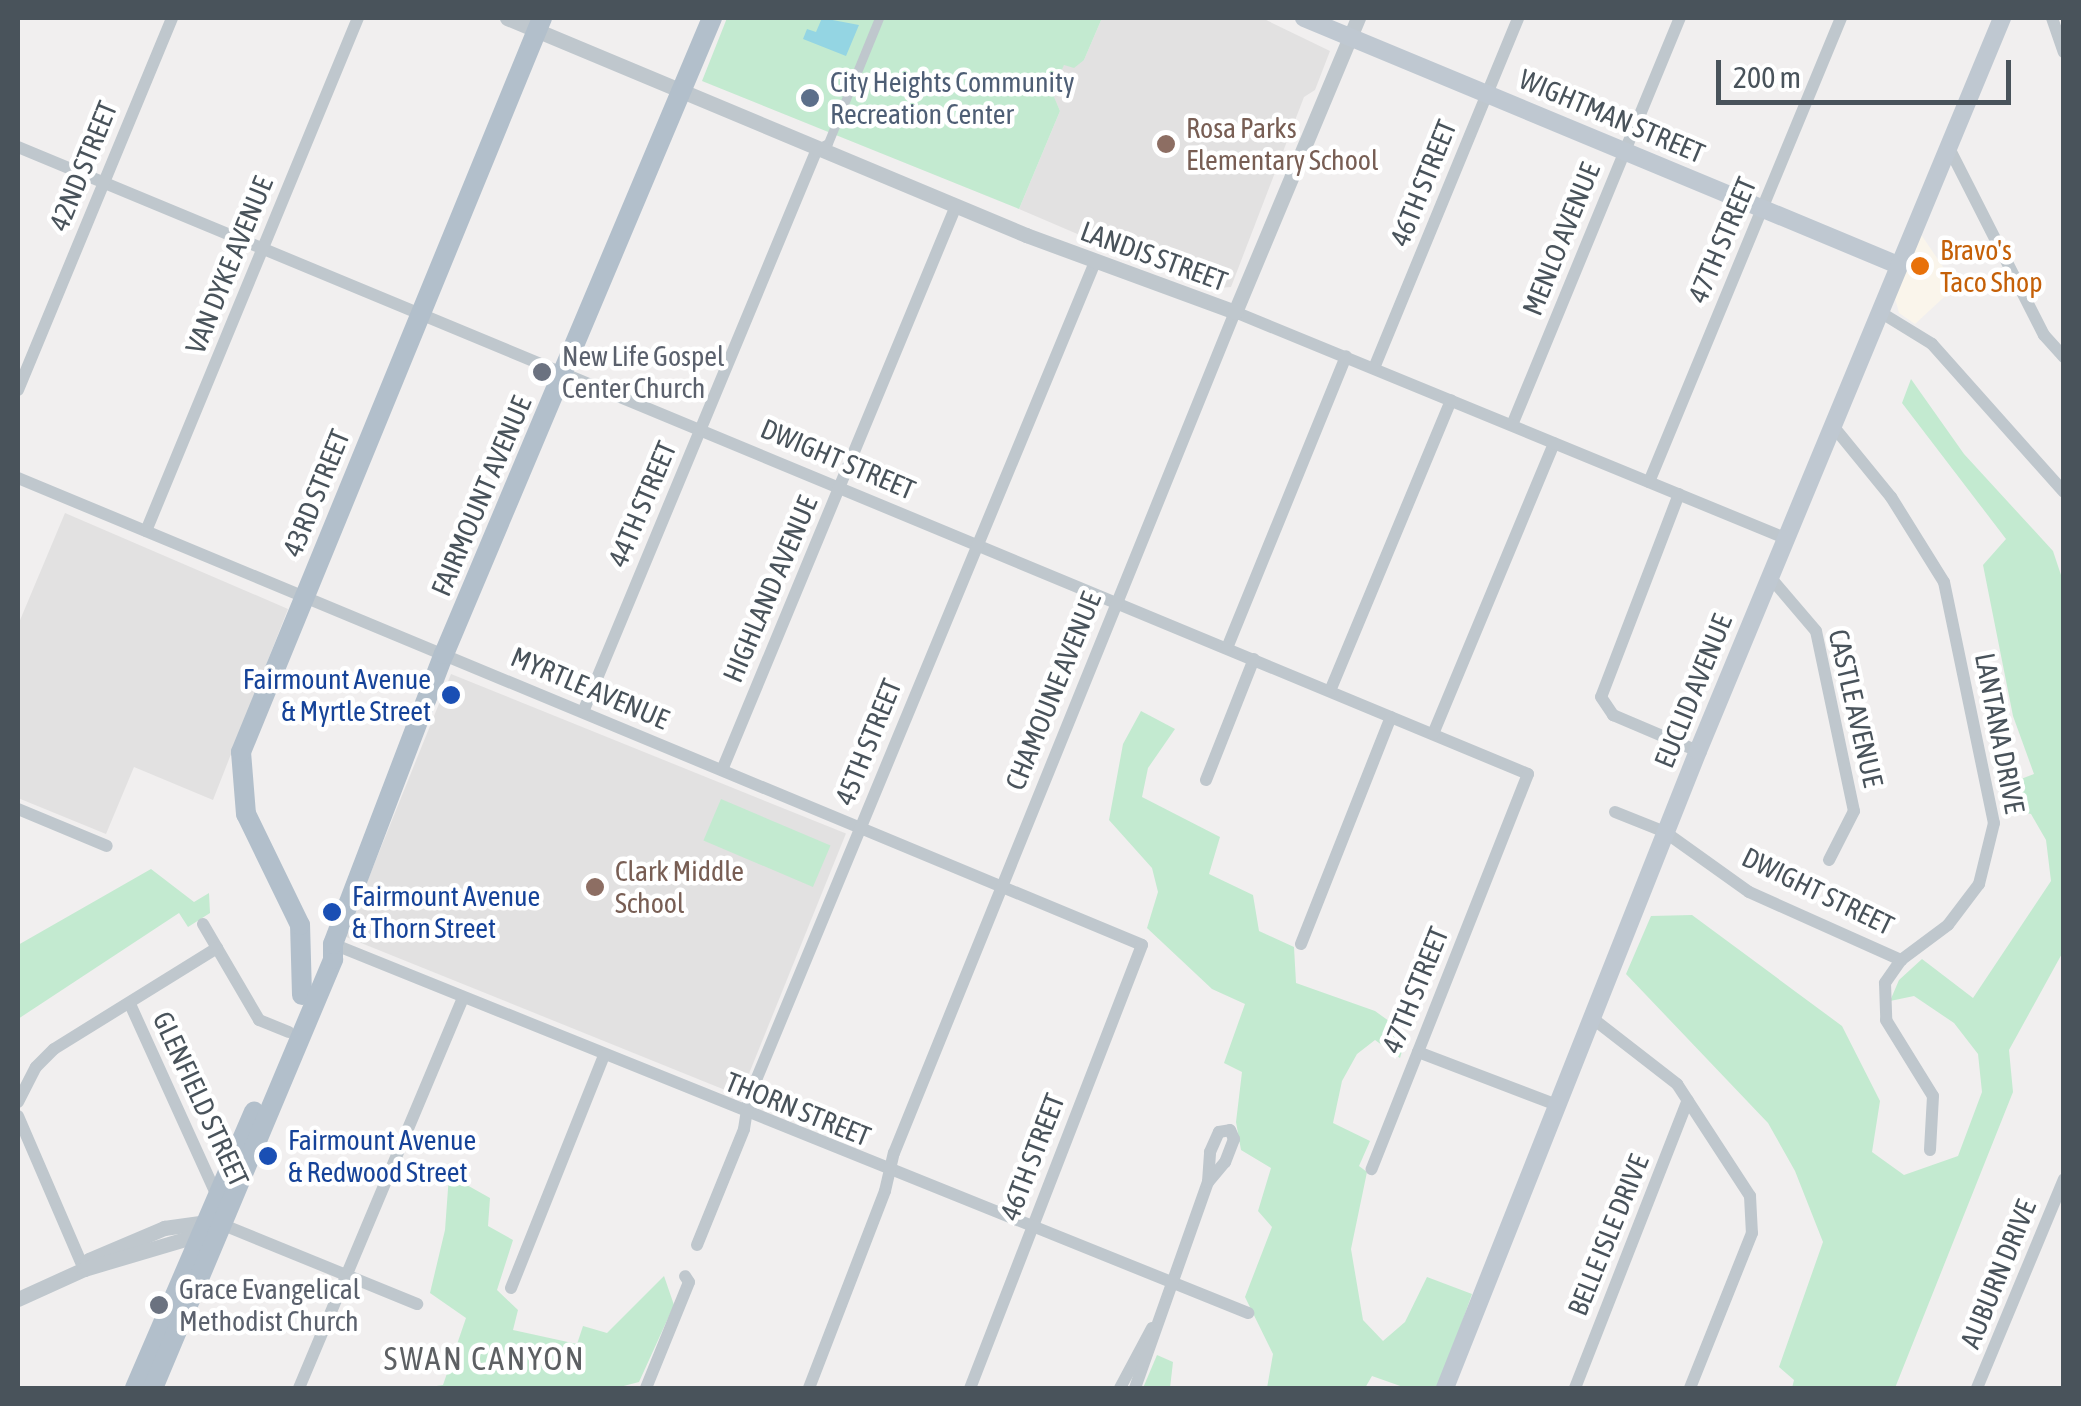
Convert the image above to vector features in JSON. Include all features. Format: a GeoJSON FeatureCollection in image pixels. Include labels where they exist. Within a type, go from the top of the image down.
{"type":"FeatureCollection","features":[{"type":"Feature","properties":{"kind":"main road","name":"FAIRMOUNT AVENUE"},"geometry":{"type":"LineString","coordinates":[[153,1388],[302,995],[332,944],[444,654],[712,18]]}},
{"type":"Feature","properties":{"kind":"main road","name":"WIGHTMAN STREET"},"geometry":{"type":"LineString","coordinates":[[1304,18],[1898,265]]}},
{"type":"Feature","properties":{"kind":"main road","name":"EUCLID AVENUE"},"geometry":{"type":"LineString","coordinates":[[1447,1388],[1665,832],[2002,18]]}},
{"type":"Feature","properties":{"kind":"main road","name":"43RD STREET"},"geometry":{"type":"LineString","coordinates":[[302,995],[300,925],[255,836],[238,780],[244,738],[539,24]]}},
{"type":"Feature","properties":{"kind":"main road"},"geometry":{"type":"LineString","coordinates":[[300,925],[332,944]]}},
{"type":"Feature","properties":{"kind":"main road","name":"FAIRMOUNT AVENUE"},"geometry":{"type":"LineString","coordinates":[[135,1388],[333,960],[332,944]]}},
{"type":"Feature","properties":{"kind":"street","name":"42ND STREET"},"geometry":{"type":"LineString","coordinates":[[18,390],[172,18]]}},
{"type":"Feature","properties":{"kind":"street","name":"VAN DYKE AVENUE"},"geometry":{"type":"LineString","coordinates":[[146,531],[358,18]]}},
{"type":"Feature","properties":{"kind":"street","name":"LANDIS STREET"},"geometry":{"type":"LineString","coordinates":[[507,18],[539,24],[681,92],[956,206],[1346,356],[1785,538]]}},
{"type":"Feature","properties":{"kind":"street"},"geometry":{"type":"LineString","coordinates":[[818,149],[828,143],[879,18]]}},
{"type":"Feature","properties":{"kind":"street","name":"CHAMOUNE AVENUE"},"geometry":{"type":"LineString","coordinates":[[808,1388],[1116,602],[1358,18]]}},
{"type":"Feature","properties":{"kind":"street","name":"46TH STREET"},"geometry":{"type":"LineString","coordinates":[[1374,368],[1518,18]]}},
{"type":"Feature","properties":{"kind":"street","name":"MENLO AVENUE"},"geometry":{"type":"LineString","coordinates":[[1512,425],[1680,18]]}},
{"type":"Feature","properties":{"kind":"street","name":"47TH STREET"},"geometry":{"type":"LineString","coordinates":[[1649,482],[1842,18]]}},
{"type":"Feature","properties":{"kind":"street"},"geometry":{"type":"LineString","coordinates":[[2052,18],[2064,52]]}},
{"type":"Feature","properties":{"kind":"street","name":"DWIGHT STREET"},"geometry":{"type":"LineString","coordinates":[[18,146],[1528,774]]}},
{"type":"Feature","properties":{"kind":"street"},"geometry":{"type":"LineString","coordinates":[[1948,146],[2044,335],[2064,357]]}},
{"type":"Feature","properties":{"kind":"street","name":"44TH STREET"},"geometry":{"type":"LineString","coordinates":[[583,712],[818,149]]}},
{"type":"Feature","properties":{"kind":"street","name":"HIGHLAND AVENUE"},"geometry":{"type":"LineString","coordinates":[[722,770],[956,206]]}},
{"type":"Feature","properties":{"kind":"street","name":"45TH STREET"},"geometry":{"type":"LineString","coordinates":[[697,1245],[747,1116],[749,1097],[1095,262]]}},
{"type":"Feature","properties":{"kind":"street"},"geometry":{"type":"LineString","coordinates":[[1880,312],[1932,344],[2064,492]]}},
{"type":"Feature","properties":{"kind":"street"},"geometry":{"type":"LineString","coordinates":[[1227,648],[1346,356]]}},
{"type":"Feature","properties":{"kind":"street"},"geometry":{"type":"LineString","coordinates":[[1330,692],[1450,400]]}},
{"type":"Feature","properties":{"kind":"street","name":"LANTANA DRIVE"},"geometry":{"type":"LineString","coordinates":[[1833,426],[1891,497],[1944,582],[1994,823],[1980,884],[1948,925],[1901,960]]}},
{"type":"Feature","properties":{"kind":"street"},"geometry":{"type":"LineString","coordinates":[[1433,734],[1554,443]]}},
{"type":"Feature","properties":{"kind":"street","name":"MYRTLE AVENUE"},"geometry":{"type":"LineString","coordinates":[[18,478],[1142,945]]}},
{"type":"Feature","properties":{"kind":"street"},"geometry":{"type":"LineString","coordinates":[[1679,494],[1601,696],[1613,716],[1698,751]]}},
{"type":"Feature","properties":{"kind":"street","name":"CASTLE AVENUE"},"geometry":{"type":"LineString","coordinates":[[1769,576],[1816,631],[1854,812],[1830,860]]}},
{"type":"Feature","properties":{"kind":"street"},"geometry":{"type":"LineString","coordinates":[[1206,780],[1254,660]]}},
{"type":"Feature","properties":{"kind":"street"},"geometry":{"type":"LineString","coordinates":[[1301,944],[1391,717]]}},
{"type":"Feature","properties":{"kind":"street","name":"47TH STREET"},"geometry":{"type":"LineString","coordinates":[[1372,1169],[1528,774]]}},
{"type":"Feature","properties":{"kind":"street"},"geometry":{"type":"LineString","coordinates":[[18,811],[107,846]]}},
{"type":"Feature","properties":{"kind":"street","name":"DWIGHT STREET"},"geometry":{"type":"LineString","coordinates":[[1615,812],[1665,832],[1749,892],[1901,960]]}},
{"type":"Feature","properties":{"kind":"street"},"geometry":{"type":"LineString","coordinates":[[203,924],[260,1020],[289,1032]]}},
{"type":"Feature","properties":{"kind":"street","name":"THORN STREET"},"geometry":{"type":"LineString","coordinates":[[332,944],[747,1116],[1248,1313]]}},
{"type":"Feature","properties":{"kind":"street","name":"46TH STREET"},"geometry":{"type":"LineString","coordinates":[[970,1388],[1142,945]]}},
{"type":"Feature","properties":{"kind":"street"},"geometry":{"type":"LineString","coordinates":[[18,1102],[36,1067],[54,1050],[217,948]]}},
{"type":"Feature","properties":{"kind":"street"},"geometry":{"type":"LineString","coordinates":[[1901,960],[1885,983],[1882,1008],[1933,1096],[1930,1150]]}},
{"type":"Feature","properties":{"kind":"street"},"geometry":{"type":"LineString","coordinates":[[299,1388],[464,998]]}},
{"type":"Feature","properties":{"kind":"street","name":"GLENFIELD STREET"},"geometry":{"type":"LineString","coordinates":[[130,1004],[215,1218]]}},
{"type":"Feature","properties":{"kind":"street"},"geometry":{"type":"LineString","coordinates":[[1592,1018],[1662,1067],[1688,1100],[1754,1210],[1752,1233],[1690,1388]]}},
{"type":"Feature","properties":{"kind":"street"},"geometry":{"type":"LineString","coordinates":[[1418,1052],[1557,1106]]}},
{"type":"Feature","properties":{"kind":"street"},"geometry":{"type":"LineString","coordinates":[[510,1288],[604,1056]]}},
{"type":"Feature","properties":{"kind":"street","name":"BELLE ISLE DRIVE"},"geometry":{"type":"LineString","coordinates":[[1574,1388],[1688,1100]]}},
{"type":"Feature","properties":{"kind":"street"},"geometry":{"type":"LineString","coordinates":[[18,1116],[84,1269]]}},
{"type":"Feature","properties":{"kind":"street","name":"AUBURN DRIVE"},"geometry":{"type":"LineString","coordinates":[[1977,1388],[2064,1179]]}},
{"type":"Feature","properties":{"kind":"street"},"geometry":{"type":"LineString","coordinates":[[1135,1388],[1152,1328],[1208,1182]]}},
{"type":"Feature","properties":{"kind":"street"},"geometry":{"type":"LineString","coordinates":[[18,1299],[84,1269],[89,1260],[164,1228],[215,1218],[417,1304]]}},
{"type":"Feature","properties":{"kind":"street"},"geometry":{"type":"LineString","coordinates":[[646,1388],[689,1282],[685,1276]]}},
{"type":"Feature","properties":{"kind":"street"},"geometry":{"type":"LineString","coordinates":[[1120,1388],[1152,1328]]}},
{"type":"Feature","properties":{"kind":"shaded area","name":"Rosa Parks Elementary School"},"geometry":{"type":"Polygon","coordinates":[[[1102,18],[1262,18],[1330,51],[1315,90],[1304,97],[1231,287],[1206,289],[1019,209],[1060,111],[1052,93],[1064,64],[1084,60],[1102,18]]]}},
{"type":"Feature","properties":{"kind":"shaded area"},"geometry":{"type":"Polygon","coordinates":[[[1920,233],[1956,286],[1915,324],[1899,313],[1895,298],[1920,233]]]}},
{"type":"Feature","properties":{"kind":"shaded area"},"geometry":{"type":"Polygon","coordinates":[[[65,513],[288,609],[213,800],[134,767],[106,834],[18,798],[18,625],[65,513]]]}},
{"type":"Feature","properties":{"kind":"shaded area","name":"Clark Middle School"},"geometry":{"type":"Polygon","coordinates":[[[451,674],[846,834],[740,1096],[345,936],[451,674]]]}},
{"type":"Feature","properties":{"kind":"green space"},"geometry":{"type":"Polygon","coordinates":[[[727,18],[1102,18],[1084,60],[1074,68],[1064,65],[1052,92],[1060,111],[1019,209],[702,81],[727,18]]]}},
{"type":"Feature","properties":{"kind":"green space"},"geometry":{"type":"Polygon","coordinates":[[[1911,379],[1964,454],[2053,551],[2063,581],[2064,950],[2009,1050],[2013,1092],[1895,1388],[1792,1388],[1794,1380],[1779,1367],[1823,1242],[1795,1171],[1768,1123],[1626,974],[1651,916],[1692,915],[1842,1026],[1880,1101],[1872,1152],[1904,1175],[1958,1156],[1982,1092],[1978,1054],[1954,1023],[1914,996],[1890,1001],[1899,980],[1922,959],[1973,998],[2051,881],[2046,840],[2031,814],[2004,808],[2000,787],[2034,774],[2013,716],[1983,565],[2006,539],[1902,403],[1911,379]]]}},
{"type":"Feature","properties":{"kind":"green space"},"geometry":{"type":"Polygon","coordinates":[[[1141,711],[1175,729],[1148,768],[1142,797],[1220,837],[1209,874],[1253,895],[1259,931],[1294,947],[1296,983],[1375,1011],[1407,1034],[1400,1058],[1375,1040],[1357,1054],[1342,1081],[1333,1123],[1370,1141],[1359,1166],[1367,1172],[1351,1249],[1363,1320],[1383,1341],[1405,1322],[1427,1277],[1472,1294],[1439,1388],[1406,1388],[1372,1376],[1365,1388],[1267,1388],[1273,1354],[1245,1297],[1272,1227],[1258,1211],[1271,1168],[1241,1150],[1236,1122],[1242,1072],[1224,1063],[1245,1004],[1212,989],[1147,928],[1158,892],[1152,868],[1109,820],[1123,744],[1141,711]]]}},
{"type":"Feature","properties":{"kind":"green space"},"geometry":{"type":"Polygon","coordinates":[[[721,799],[831,845],[813,887],[703,840],[721,799]]]}},
{"type":"Feature","properties":{"kind":"green space"},"geometry":{"type":"Polygon","coordinates":[[[151,869],[194,902],[209,893],[210,913],[188,927],[179,913],[18,1019],[18,945],[151,869]]]}},
{"type":"Feature","properties":{"kind":"green space"},"geometry":{"type":"Polygon","coordinates":[[[449,1175],[490,1198],[488,1226],[513,1240],[497,1290],[518,1310],[513,1330],[577,1344],[583,1326],[607,1333],[664,1276],[674,1305],[639,1382],[616,1388],[423,1388],[443,1385],[466,1318],[430,1293],[445,1230],[449,1175]]]}},
{"type":"Feature","properties":{"kind":"green space"},"geometry":{"type":"Polygon","coordinates":[[[1157,1355],[1173,1362],[1170,1388],[1143,1388],[1157,1355]]]}},
{"type":"Feature","properties":{"kind":"water"},"geometry":{"type":"Polygon","coordinates":[[[822,18],[859,25],[846,56],[803,39],[807,29],[816,32],[822,18]]]}},
{"type":"Feature","properties":{"kind":"place","name":"City Heights Community Recreation Center"},"geometry":{"type":"Point","coordinates":[810,98]}},
{"type":"Feature","properties":{"kind":"place","name":"Rosa Parks Elementary School"},"geometry":{"type":"Point","coordinates":[1166,144]}},
{"type":"Feature","properties":{"kind":"place","name":"Bravo's Taco Shop"},"geometry":{"type":"Point","coordinates":[1920,266]}},
{"type":"Feature","properties":{"kind":"place","name":"New Life Gospel Center Church"},"geometry":{"type":"Point","coordinates":[542,372]}},
{"type":"Feature","properties":{"kind":"place","name":"Fairmount Avenue & Myrtle Street"},"geometry":{"type":"Point","coordinates":[451,695]}},
{"type":"Feature","properties":{"kind":"place","name":"Clark Middle School"},"geometry":{"type":"Point","coordinates":[595,887]}},
{"type":"Feature","properties":{"kind":"place","name":"Fairmount Avenue & Thorn Street"},"geometry":{"type":"Point","coordinates":[332,912]}},
{"type":"Feature","properties":{"kind":"place","name":"Fairmount Avenue & Redwood Street"},"geometry":{"type":"Point","coordinates":[268,1156]}},
{"type":"Feature","properties":{"kind":"place","name":"Grace Evangelical Methodist Church"},"geometry":{"type":"Point","coordinates":[159,1305]}},
{"type":"Feature","properties":{"kind":"district","name":"SWAN CANYON"},"geometry":{"type":"Point","coordinates":[485,1359]}}]}
